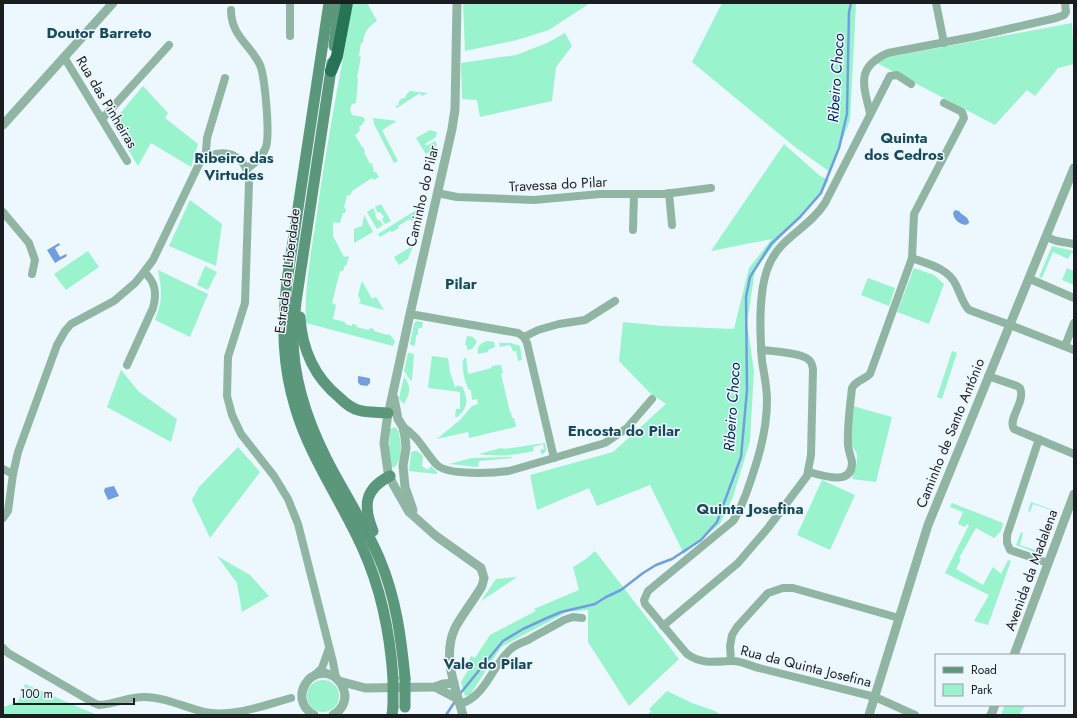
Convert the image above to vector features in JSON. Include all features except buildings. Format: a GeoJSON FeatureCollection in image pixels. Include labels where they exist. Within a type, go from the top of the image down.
{"type":"FeatureCollection","features":[{"type":"Feature","properties":{"kind":"highway"},"geometry":{"type":"LineString","coordinates":[[331,71],[337,56],[347,3]]}},
{"type":"Feature","properties":{"kind":"main road","name":"Estrada da Liberdade"},"geometry":{"type":"LineString","coordinates":[[329,3],[287,281],[283,314],[284,351],[292,394],[301,426],[314,456],[359,539],[382,603],[393,678],[392,711]]}},
{"type":"Feature","properties":{"kind":"main road","name":"Estrada da Liberdade"},"geometry":{"type":"LineString","coordinates":[[339,3],[331,71],[299,280],[293,336],[299,382],[311,423],[327,459],[359,517],[380,560],[393,596],[402,638],[405,678],[405,711]]}},
{"type":"Feature","properties":{"kind":"main road"},"geometry":{"type":"LineString","coordinates":[[299,280],[301,333],[309,358],[319,378],[335,394],[355,409],[393,416]]}},
{"type":"Feature","properties":{"kind":"main road"},"geometry":{"type":"LineString","coordinates":[[380,560],[379,546],[368,517],[367,502],[369,494],[374,488],[390,476]]}},
{"type":"Feature","properties":{"kind":"street"},"geometry":{"type":"LineString","coordinates":[[3,125],[113,3]]}},
{"type":"Feature","properties":{"kind":"street"},"geometry":{"type":"LineString","coordinates":[[290,3],[290,36]]}},
{"type":"Feature","properties":{"kind":"street","name":"Caminho do Pilar"},"geometry":{"type":"LineString","coordinates":[[457,3],[455,109],[452,129],[410,314],[394,393],[393,416],[385,428],[384,453],[390,476],[410,514],[436,536],[479,566],[484,574],[482,586],[452,635],[449,655],[450,668],[463,715]]}},
{"type":"Feature","properties":{"kind":"street"},"geometry":{"type":"LineString","coordinates":[[936,3],[944,43]]}},
{"type":"Feature","properties":{"kind":"street"},"geometry":{"type":"LineString","coordinates":[[870,113],[864,92],[864,80],[866,70],[876,59],[888,53],[944,43],[1056,18],[1064,15],[1066,12],[1065,3]]}},
{"type":"Feature","properties":{"kind":"street"},"geometry":{"type":"LineString","coordinates":[[231,10],[231,20],[235,31],[256,58],[263,76],[267,133],[266,144],[258,159],[246,169]]}},
{"type":"Feature","properties":{"kind":"street"},"geometry":{"type":"LineString","coordinates":[[102,119],[169,45]]}},
{"type":"Feature","properties":{"kind":"street","name":"Rua das Pinheiras"},"geometry":{"type":"LineString","coordinates":[[64,57],[127,161]]}},
{"type":"Feature","properties":{"kind":"street"},"geometry":{"type":"LineString","coordinates":[[663,626],[738,563],[783,509],[809,472],[811,455],[812,364],[809,359],[802,356],[762,350],[762,298],[766,272],[773,255],[782,244],[818,213],[825,203],[890,76],[897,75],[911,84]]}},
{"type":"Feature","properties":{"kind":"street"},"geometry":{"type":"LineString","coordinates":[[209,156],[206,151],[207,138],[225,78]]}},
{"type":"Feature","properties":{"kind":"street"},"geometry":{"type":"LineString","coordinates":[[809,472],[827,477],[839,478],[846,475],[850,470],[852,464],[848,445],[852,388],[858,381],[870,374],[912,258],[914,214],[964,118],[962,112],[944,102]]}},
{"type":"Feature","properties":{"kind":"street"},"geometry":{"type":"LineString","coordinates":[[3,518],[8,511],[13,474],[18,452],[57,344],[65,331],[72,323],[114,301],[135,283],[144,272],[153,260],[200,162],[209,156],[224,153],[236,157],[246,169],[249,182],[246,294],[245,303],[228,357],[227,396],[232,415],[241,434],[274,476],[288,499],[298,524],[329,647],[338,679],[344,689],[343,715]]}},
{"type":"Feature","properties":{"kind":"street","name":"Caminho de Santo António"},"geometry":{"type":"LineString","coordinates":[[869,715],[928,526],[1074,168]]}},
{"type":"Feature","properties":{"kind":"street","name":"Travessa do Pilar"},"geometry":{"type":"LineString","coordinates":[[437,193],[457,197],[534,200],[600,194],[669,193],[711,188]]}},
{"type":"Feature","properties":{"kind":"street"},"geometry":{"type":"LineString","coordinates":[[669,193],[672,225]]}},
{"type":"Feature","properties":{"kind":"street"},"geometry":{"type":"LineString","coordinates":[[633,230],[634,194]]}},
{"type":"Feature","properties":{"kind":"street"},"geometry":{"type":"LineString","coordinates":[[3,212],[29,243],[35,260],[32,274]]}},
{"type":"Feature","properties":{"kind":"street"},"geometry":{"type":"LineString","coordinates":[[1046,236],[1057,241],[1074,244]]}},
{"type":"Feature","properties":{"kind":"street"},"geometry":{"type":"LineString","coordinates":[[912,258],[950,275],[969,310],[1074,350]]}},
{"type":"Feature","properties":{"kind":"street"},"geometry":{"type":"LineString","coordinates":[[127,365],[153,308],[155,300],[152,281],[144,272]]}},
{"type":"Feature","properties":{"kind":"street"},"geometry":{"type":"LineString","coordinates":[[1030,279],[1074,298]]}},
{"type":"Feature","properties":{"kind":"street"},"geometry":{"type":"LineString","coordinates":[[524,337],[538,330],[559,324],[585,320],[615,301]]}},
{"type":"Feature","properties":{"kind":"street"},"geometry":{"type":"LineString","coordinates":[[410,314],[518,332],[524,337],[527,343],[554,458]]}},
{"type":"Feature","properties":{"kind":"street"},"geometry":{"type":"LineString","coordinates":[[1065,346],[1074,323]]}},
{"type":"Feature","properties":{"kind":"street","name":"Rua da Quinta Josefina"},"geometry":{"type":"LineString","coordinates":[[762,350],[767,399],[765,429],[761,452],[739,511],[733,521],[648,592],[644,600],[663,626],[693,659],[711,663],[731,661],[741,662],[755,667],[875,697],[915,715]]}},
{"type":"Feature","properties":{"kind":"street"},"geometry":{"type":"LineString","coordinates":[[988,376],[1020,388],[1022,398],[1012,426],[1014,429],[1074,454]]}},
{"type":"Feature","properties":{"kind":"street"},"geometry":{"type":"LineString","coordinates":[[385,428],[393,423],[403,427],[414,435],[436,464],[442,469],[474,473],[497,473],[554,458],[611,440],[627,428],[652,399]]}},
{"type":"Feature","properties":{"kind":"street","name":"Caminho do Pilar"},"geometry":{"type":"LineString","coordinates":[[393,416],[403,427],[406,448],[403,466],[405,487],[410,505],[419,521]]}},
{"type":"Feature","properties":{"kind":"street"},"geometry":{"type":"LineString","coordinates":[[1038,439],[1007,539],[1010,550],[1048,563]]}},
{"type":"Feature","properties":{"kind":"street"},"geometry":{"type":"LineString","coordinates":[[406,448],[412,446],[426,450]]}},
{"type":"Feature","properties":{"kind":"street"},"geometry":{"type":"LineString","coordinates":[[390,476],[403,466]]}},
{"type":"Feature","properties":{"kind":"street"},"geometry":{"type":"LineString","coordinates":[[3,469],[13,474]]}},
{"type":"Feature","properties":{"kind":"street","name":"Avenida da Madalena"},"geometry":{"type":"LineString","coordinates":[[1014,654],[1074,494]]}},
{"type":"Feature","properties":{"kind":"street","name":"Rua da Quinta Josefina"},"geometry":{"type":"LineString","coordinates":[[731,661],[730,646],[734,632],[768,593],[784,588],[793,588],[899,618]]}},
{"type":"Feature","properties":{"kind":"street"},"geometry":{"type":"LineString","coordinates":[[315,675],[328,674],[365,688],[439,689],[459,702],[465,703],[480,690],[491,677],[501,660],[512,648],[564,620],[572,617],[582,618]]}},
{"type":"Feature","properties":{"kind":"street"},"geometry":{"type":"LineString","coordinates":[[314,715],[305,711],[302,700],[303,687],[308,680],[322,668],[329,647]]}},
{"type":"Feature","properties":{"kind":"street"},"geometry":{"type":"LineString","coordinates":[[3,648],[8,653],[94,704],[99,705],[144,697],[158,698],[205,713],[228,714],[250,710],[291,698]]}},
{"type":"Feature","properties":{"kind":"street"},"geometry":{"type":"LineString","coordinates":[[439,689],[450,668]]}},
{"type":"Feature","properties":{"kind":"street"},"geometry":{"type":"LineString","coordinates":[[439,689],[443,684],[454,684]]}},
{"type":"Feature","properties":{"kind":"street"},"geometry":{"type":"LineString","coordinates":[[333,715],[338,711],[344,701],[365,688]]}},
{"type":"Feature","properties":{"kind":"green space"},"geometry":{"type":"Polygon","coordinates":[[[353,3],[367,3],[377,21],[367,30],[363,43],[361,43],[356,103],[352,104],[350,110],[352,115],[363,117],[365,120],[359,127],[360,130],[358,133],[355,135],[363,147],[370,164],[372,163],[374,172],[376,172],[379,177],[374,180],[372,178],[352,191],[349,196],[347,195],[344,208],[346,209],[345,213],[343,213],[340,223],[333,222],[333,236],[344,257],[349,256],[343,271],[340,271],[332,303],[336,305],[333,319],[345,322],[345,324],[352,326],[352,324],[357,325],[356,327],[369,330],[370,328],[374,329],[374,331],[387,335],[389,334],[395,341],[393,346],[306,323],[306,297],[310,258],[329,138],[353,3]]]}},
{"type":"Feature","properties":{"kind":"green space"},"geometry":{"type":"Polygon","coordinates":[[[463,3],[590,3],[549,30],[517,40],[465,51],[463,3]]]}},
{"type":"Feature","properties":{"kind":"green space"},"geometry":{"type":"Polygon","coordinates":[[[722,3],[856,3],[850,120],[830,172],[795,147],[692,62],[722,3]]]}},
{"type":"Feature","properties":{"kind":"green space"},"geometry":{"type":"Polygon","coordinates":[[[1072,23],[1074,64],[1058,68],[1035,96],[1027,90],[995,125],[877,63],[890,57],[1072,23]]]}},
{"type":"Feature","properties":{"kind":"green space"},"geometry":{"type":"Polygon","coordinates":[[[565,33],[572,46],[556,67],[552,101],[480,117],[477,100],[462,99],[461,63],[516,55],[547,43],[565,33]]]}},
{"type":"Feature","properties":{"kind":"green space"},"geometry":{"type":"Polygon","coordinates":[[[143,86],[168,113],[165,118],[198,144],[191,167],[151,143],[138,166],[112,123],[143,86]]]}},
{"type":"Feature","properties":{"kind":"green space"},"geometry":{"type":"Polygon","coordinates":[[[410,91],[428,93],[422,96],[420,93],[397,108],[395,106],[399,105],[399,101],[402,98],[405,98],[410,91]]]}},
{"type":"Feature","properties":{"kind":"green space"},"geometry":{"type":"Polygon","coordinates":[[[373,118],[397,121],[382,130],[398,161],[394,163],[374,124],[373,118]]]}},
{"type":"Feature","properties":{"kind":"green space"},"geometry":{"type":"Polygon","coordinates":[[[430,130],[437,132],[436,137],[425,144],[426,146],[435,141],[437,145],[426,154],[416,138],[430,130]]]}},
{"type":"Feature","properties":{"kind":"green space"},"geometry":{"type":"Polygon","coordinates":[[[784,144],[820,176],[829,180],[818,198],[782,234],[755,270],[747,323],[754,371],[750,441],[733,497],[720,524],[684,554],[650,485],[597,506],[589,488],[537,510],[530,475],[613,452],[666,404],[650,393],[619,361],[623,322],[663,326],[734,329],[749,268],[772,239],[711,251],[784,144]]]}},
{"type":"Feature","properties":{"kind":"green space"},"geometry":{"type":"Polygon","coordinates":[[[190,200],[222,224],[216,266],[169,246],[190,200]]]}},
{"type":"Feature","properties":{"kind":"green space"},"geometry":{"type":"Polygon","coordinates":[[[381,204],[391,221],[385,224],[382,219],[384,217],[380,212],[378,213],[375,207],[381,204]]]}},
{"type":"Feature","properties":{"kind":"green space"},"geometry":{"type":"Polygon","coordinates":[[[424,205],[420,226],[418,216],[411,221],[410,219],[398,226],[399,228],[392,232],[390,231],[380,237],[378,234],[424,205]]]}},
{"type":"Feature","properties":{"kind":"green space"},"geometry":{"type":"Polygon","coordinates":[[[373,208],[378,221],[380,220],[383,225],[377,229],[367,212],[373,208]]]}},
{"type":"Feature","properties":{"kind":"green space"},"geometry":{"type":"Polygon","coordinates":[[[364,215],[373,232],[354,243],[354,229],[362,226],[364,215]]]}},
{"type":"Feature","properties":{"kind":"green space"},"geometry":{"type":"Polygon","coordinates":[[[413,246],[408,259],[399,265],[394,257],[413,246]]]}},
{"type":"Feature","properties":{"kind":"green space"},"geometry":{"type":"Polygon","coordinates":[[[1052,246],[1074,251],[1074,253],[1071,253],[1068,259],[1053,252],[1042,278],[1039,277],[1052,246]]]}},
{"type":"Feature","properties":{"kind":"green space"},"geometry":{"type":"Polygon","coordinates":[[[88,251],[99,267],[66,290],[54,274],[88,251]]]}},
{"type":"Feature","properties":{"kind":"green space"},"geometry":{"type":"Polygon","coordinates":[[[205,266],[217,272],[208,290],[197,285],[205,266]]]}},
{"type":"Feature","properties":{"kind":"green space"},"geometry":{"type":"Polygon","coordinates":[[[914,268],[934,275],[944,284],[929,324],[897,312],[914,268]]]}},
{"type":"Feature","properties":{"kind":"green space"},"geometry":{"type":"Polygon","coordinates":[[[1067,268],[1074,271],[1074,285],[1062,280],[1067,268]]]}},
{"type":"Feature","properties":{"kind":"green space"},"geometry":{"type":"Polygon","coordinates":[[[158,270],[208,294],[190,337],[155,320],[161,295],[158,270]]]}},
{"type":"Feature","properties":{"kind":"green space"},"geometry":{"type":"Polygon","coordinates":[[[868,278],[895,288],[889,306],[861,295],[868,278]]]}},
{"type":"Feature","properties":{"kind":"green space"},"geometry":{"type":"Polygon","coordinates":[[[362,281],[372,299],[376,297],[384,310],[358,303],[361,302],[358,295],[362,281]]]}},
{"type":"Feature","properties":{"kind":"green space"},"geometry":{"type":"Polygon","coordinates":[[[416,321],[423,322],[422,328],[418,328],[415,346],[410,344],[416,321]]]}},
{"type":"Feature","properties":{"kind":"green space"},"geometry":{"type":"Polygon","coordinates":[[[467,336],[473,337],[477,342],[472,349],[467,350],[467,345],[465,345],[467,336]]]}},
{"type":"Feature","properties":{"kind":"green space"},"geometry":{"type":"Polygon","coordinates":[[[483,342],[494,342],[495,347],[488,350],[488,352],[478,354],[480,345],[483,342]]]}},
{"type":"Feature","properties":{"kind":"green space"},"geometry":{"type":"Polygon","coordinates":[[[499,343],[510,343],[520,346],[522,360],[518,361],[516,351],[513,351],[510,345],[500,347],[499,343]]]}},
{"type":"Feature","properties":{"kind":"green space"},"geometry":{"type":"Polygon","coordinates":[[[952,351],[957,353],[942,399],[937,397],[952,351]]]}},
{"type":"Feature","properties":{"kind":"green space"},"geometry":{"type":"Polygon","coordinates":[[[408,353],[414,354],[411,381],[404,371],[408,353]]]}},
{"type":"Feature","properties":{"kind":"green space"},"geometry":{"type":"Polygon","coordinates":[[[432,356],[448,358],[450,372],[455,387],[459,385],[460,387],[462,386],[466,396],[465,407],[456,418],[456,409],[460,409],[460,392],[428,387],[432,356]]]}},
{"type":"Feature","properties":{"kind":"green space"},"geometry":{"type":"Polygon","coordinates":[[[466,357],[468,374],[492,368],[491,366],[501,365],[503,373],[501,374],[510,412],[512,418],[514,418],[516,426],[469,438],[468,432],[437,439],[460,420],[472,406],[478,404],[477,399],[472,400],[471,390],[469,390],[465,379],[463,360],[466,357]]]}},
{"type":"Feature","properties":{"kind":"green space"},"geometry":{"type":"Polygon","coordinates":[[[121,370],[139,392],[177,419],[171,442],[107,407],[121,370]]]}},
{"type":"Feature","properties":{"kind":"green space"},"geometry":{"type":"Polygon","coordinates":[[[404,377],[408,384],[409,390],[408,397],[404,404],[399,398],[404,377]]]}},
{"type":"Feature","properties":{"kind":"green space"},"geometry":{"type":"Polygon","coordinates":[[[853,406],[892,417],[876,482],[852,479],[857,462],[857,454],[850,442],[853,406]]]}},
{"type":"Feature","properties":{"kind":"green space"},"geometry":{"type":"Polygon","coordinates":[[[395,427],[398,430],[401,450],[399,460],[394,468],[391,466],[389,448],[390,429],[395,427]]]}},
{"type":"Feature","properties":{"kind":"green space"},"geometry":{"type":"Polygon","coordinates":[[[545,443],[546,451],[542,455],[540,450],[544,449],[543,444],[533,447],[534,451],[520,454],[479,454],[501,448],[504,449],[545,443]]]}},
{"type":"Feature","properties":{"kind":"green space"},"geometry":{"type":"Polygon","coordinates":[[[238,447],[260,472],[210,538],[192,500],[199,487],[238,447]]]}},
{"type":"Feature","properties":{"kind":"green space"},"geometry":{"type":"Polygon","coordinates":[[[413,451],[417,451],[423,456],[422,466],[428,470],[431,466],[437,474],[409,471],[411,453],[413,451]]]}},
{"type":"Feature","properties":{"kind":"green space"},"geometry":{"type":"Polygon","coordinates":[[[512,457],[479,461],[478,467],[449,464],[472,458],[512,457]]]}},
{"type":"Feature","properties":{"kind":"green space"},"geometry":{"type":"Polygon","coordinates":[[[822,480],[855,495],[830,550],[797,535],[822,480]]]}},
{"type":"Feature","properties":{"kind":"green space"},"geometry":{"type":"Polygon","coordinates":[[[1031,502],[1056,511],[1040,554],[1016,545],[1021,532],[1023,533],[1020,545],[1038,551],[1051,510],[1033,504],[1030,512],[1028,511],[1031,502]]]}},
{"type":"Feature","properties":{"kind":"green space"},"geometry":{"type":"Polygon","coordinates":[[[952,503],[1003,523],[1001,531],[994,538],[976,528],[959,558],[961,559],[956,569],[983,585],[993,567],[1001,574],[1008,560],[1011,561],[988,625],[974,621],[989,595],[945,573],[969,525],[967,524],[965,527],[958,524],[963,512],[950,507],[952,503]]]}},
{"type":"Feature","properties":{"kind":"green space"},"geometry":{"type":"Polygon","coordinates":[[[595,551],[679,659],[629,706],[588,642],[588,610],[567,612],[501,647],[470,695],[465,696],[461,682],[470,667],[467,664],[471,656],[475,658],[490,635],[536,611],[534,609],[579,590],[573,567],[595,551]]]}},
{"type":"Feature","properties":{"kind":"green space"},"geometry":{"type":"Polygon","coordinates":[[[217,556],[250,575],[269,596],[242,612],[237,583],[217,556]]]}},
{"type":"Feature","properties":{"kind":"green space"},"geometry":{"type":"Polygon","coordinates":[[[517,577],[481,601],[496,579],[517,577]]]}},
{"type":"Feature","properties":{"kind":"green space"},"geometry":{"type":"Polygon","coordinates":[[[320,680],[326,680],[336,687],[339,696],[338,702],[332,709],[326,712],[320,712],[310,705],[307,699],[307,693],[314,683],[320,680]]]}},
{"type":"Feature","properties":{"kind":"green space"},"geometry":{"type":"Polygon","coordinates":[[[25,684],[97,715],[3,715],[3,707],[18,702],[25,684]]]}},
{"type":"Feature","properties":{"kind":"green space"},"geometry":{"type":"Polygon","coordinates":[[[667,691],[692,703],[715,711],[721,715],[648,715],[651,711],[649,709],[667,691]]]}},
{"type":"Feature","properties":{"kind":"green space"},"geometry":{"type":"Polygon","coordinates":[[[1005,706],[1025,706],[1019,715],[1001,715],[1005,706]]]}},
{"type":"Feature","properties":{"kind":"water"},"geometry":{"type":"Polygon","coordinates":[[[955,210],[967,217],[969,223],[966,225],[957,221],[954,218],[953,213],[955,210]]]}},
{"type":"Feature","properties":{"kind":"water"},"geometry":{"type":"Polygon","coordinates":[[[59,243],[60,245],[55,248],[60,257],[66,254],[67,256],[55,263],[47,250],[59,243]]]}},
{"type":"Feature","properties":{"kind":"water"},"geometry":{"type":"Polygon","coordinates":[[[358,376],[369,378],[370,383],[367,386],[360,385],[358,382],[358,376]]]}},
{"type":"Feature","properties":{"kind":"water"},"geometry":{"type":"Polygon","coordinates":[[[114,486],[119,496],[108,500],[104,491],[105,488],[114,486]]]}},
{"type":"Feature","properties":{"kind":"waterway","name":"Ribeiro Choco"},"geometry":{"type":"LineString","coordinates":[[459,695],[503,641],[523,629],[547,618],[561,612],[595,604],[621,590],[643,573],[656,565],[672,559],[701,540],[717,522],[741,457],[747,390],[746,297],[750,277],[771,244],[800,217],[821,193],[839,148],[847,114],[849,12],[851,3]]}},
{"type":"Feature","properties":{"kind":"waterway","name":"Ribeiro Choco"},"geometry":{"type":"LineString","coordinates":[[446,715],[456,700]]}},
{"type":"Feature","properties":{"kind":"district","name":"Doutor Barreto"},"geometry":{"type":"Point","coordinates":[99,33]}},
{"type":"Feature","properties":{"kind":"district","name":"Quinta dos Cedros"},"geometry":{"type":"Point","coordinates":[904,146]}},
{"type":"Feature","properties":{"kind":"district","name":"Ribeiro das Virtudes"},"geometry":{"type":"Point","coordinates":[234,166]}},
{"type":"Feature","properties":{"kind":"district","name":"Pilar"},"geometry":{"type":"Point","coordinates":[461,284]}},
{"type":"Feature","properties":{"kind":"district","name":"Encosta do Pilar"},"geometry":{"type":"Point","coordinates":[624,431]}},
{"type":"Feature","properties":{"kind":"district","name":"Quinta Josefina"},"geometry":{"type":"Point","coordinates":[750,509]}},
{"type":"Feature","properties":{"kind":"district","name":"Vale do Pilar"},"geometry":{"type":"Point","coordinates":[488,664]}}]}
